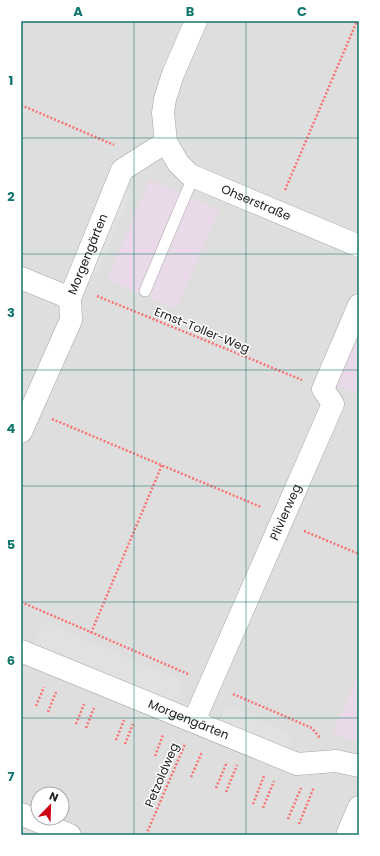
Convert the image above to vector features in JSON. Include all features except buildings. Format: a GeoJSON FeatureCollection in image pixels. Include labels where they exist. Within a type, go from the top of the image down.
{"type":"FeatureCollection","features":[{"type":"Feature","properties":{"kind":"street","name":"Ohserstraße"},"geometry":{"type":"LineString","coordinates":[[196,21],[173,74],[165,99],[163,113],[166,142],[178,164],[193,177],[359,246]]}},
{"type":"Feature","properties":{"kind":"street","name":"Morgengärten"},"geometry":{"type":"LineString","coordinates":[[21,432],[71,320],[72,293],[122,170],[166,142]]}},
{"type":"Feature","properties":{"kind":"street"},"geometry":{"type":"LineString","coordinates":[[21,278],[72,293]]}},
{"type":"Feature","properties":{"kind":"street"},"geometry":{"type":"LineString","coordinates":[[323,389],[359,305]]}},
{"type":"Feature","properties":{"kind":"street","name":"Plivierweg"},"geometry":{"type":"LineString","coordinates":[[194,721],[333,404],[323,389]]}},
{"type":"Feature","properties":{"kind":"street","name":"Morgengärten"},"geometry":{"type":"LineString","coordinates":[[21,652],[298,764],[341,763]]}},
{"type":"Feature","properties":{"kind":"street"},"geometry":{"type":"LineString","coordinates":[[347,835],[359,807]]}},
{"type":"Feature","properties":{"kind":"street"},"geometry":{"type":"LineString","coordinates":[[21,814],[70,835]]}},
{"type":"Feature","properties":{"kind":"lane"},"geometry":{"type":"LineString","coordinates":[[144,291],[193,177]]}},
{"type":"Feature","properties":{"kind":"path"},"geometry":{"type":"LineString","coordinates":[[276,212],[357,21]]}},
{"type":"Feature","properties":{"kind":"path"},"geometry":{"type":"LineString","coordinates":[[21,105],[114,146],[121,145]]}},
{"type":"Feature","properties":{"kind":"path","name":"Ernst-Toller-Weg"},"geometry":{"type":"LineString","coordinates":[[72,293],[323,389]]}},
{"type":"Feature","properties":{"kind":"path"},"geometry":{"type":"LineString","coordinates":[[31,410],[162,465],[359,554]]}},
{"type":"Feature","properties":{"kind":"path"},"geometry":{"type":"LineString","coordinates":[[91,633],[162,465]]}},
{"type":"Feature","properties":{"kind":"path"},"geometry":{"type":"LineString","coordinates":[[21,602],[312,728],[341,763]]}},
{"type":"Feature","properties":{"kind":"path","name":"Petzoldweg"},"geometry":{"type":"LineString","coordinates":[[146,835],[194,721]]}},
{"type":"Feature","properties":{"kind":"path"},"geometry":{"type":"LineString","coordinates":[[253,804],[278,756]]}},
{"type":"Feature","properties":{"kind":"path"},"geometry":{"type":"LineString","coordinates":[[263,808],[278,756]]}},
{"type":"Feature","properties":{"kind":"path"},"geometry":{"type":"LineString","coordinates":[[288,819],[341,763]]}},
{"type":"Feature","properties":{"kind":"path"},"geometry":{"type":"LineString","coordinates":[[299,824],[341,763]]}},
{"type":"Feature","properties":{"kind":"shaded area"},"geometry":{"type":"Polygon","coordinates":[[[21,21],[359,21],[359,835],[21,835],[21,21]]]}},
{"type":"Feature","properties":{"kind":"shaded area"},"geometry":{"type":"Polygon","coordinates":[[[150,180],[219,210],[176,309],[107,279],[150,180]]]}},
{"type":"Feature","properties":{"kind":"shaded area"},"geometry":{"type":"Polygon","coordinates":[[[121,185],[132,190],[97,276],[87,271],[121,185]]]}},
{"type":"Feature","properties":{"kind":"shaded area"},"geometry":{"type":"Polygon","coordinates":[[[359,331],[359,394],[336,385],[359,331]]]}},
{"type":"Feature","properties":{"kind":"shaded area"},"geometry":{"type":"Polygon","coordinates":[[[44,622],[184,682],[175,704],[34,644],[44,622]]]}},
{"type":"Feature","properties":{"kind":"shaded area"},"geometry":{"type":"Polygon","coordinates":[[[359,672],[359,743],[333,733],[359,672]]]}},
{"type":"Feature","properties":{"kind":"shaded area"},"geometry":{"type":"Polygon","coordinates":[[[227,705],[293,734],[285,754],[219,726],[227,705]]]}}]}
